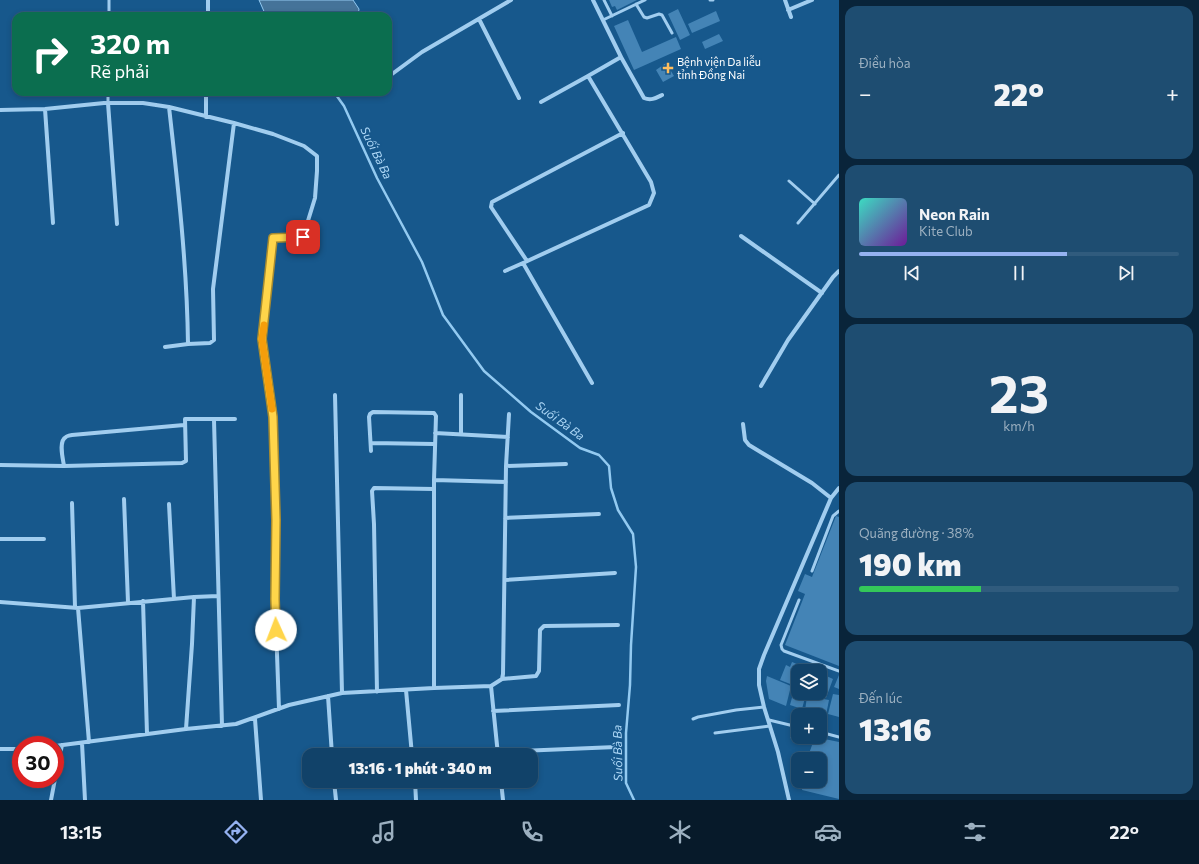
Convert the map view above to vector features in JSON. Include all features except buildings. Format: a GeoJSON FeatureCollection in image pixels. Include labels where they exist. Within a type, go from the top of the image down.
{"type":"FeatureCollection","features":[{"type":"Feature","properties":{"kind":"street"},"geometry":{"type":"LineString","coordinates":[[208,0],[208,12]]}},
{"type":"Feature","properties":{"kind":"street"},"geometry":{"type":"LineString","coordinates":[[500,0],[503,5]]}},
{"type":"Feature","properties":{"kind":"street"},"geometry":{"type":"LineString","coordinates":[[392,74],[422,52],[511,0]]}},
{"type":"Feature","properties":{"kind":"street"},"geometry":{"type":"LineString","coordinates":[[593,0],[644,98],[647,100],[662,95]]}},
{"type":"Feature","properties":{"kind":"street"},"geometry":{"type":"LineString","coordinates":[[785,0],[791,17]]}},
{"type":"Feature","properties":{"kind":"street"},"geometry":{"type":"LineString","coordinates":[[788,10],[812,0]]}},
{"type":"Feature","properties":{"kind":"street"},"geometry":{"type":"LineString","coordinates":[[479,19],[519,98]]}},
{"type":"Feature","properties":{"kind":"street"},"geometry":{"type":"LineString","coordinates":[[541,102],[621,56]]}},
{"type":"Feature","properties":{"kind":"street"},"geometry":{"type":"LineString","coordinates":[[505,271],[649,205],[654,193],[651,182],[588,76]]}},
{"type":"Feature","properties":{"kind":"street"},"geometry":{"type":"LineString","coordinates":[[206,96],[206,117]]}},
{"type":"Feature","properties":{"kind":"street"},"geometry":{"type":"LineString","coordinates":[[108,103],[117,224]]}},
{"type":"Feature","properties":{"kind":"street"},"geometry":{"type":"LineString","coordinates":[[0,110],[45,109],[108,103],[143,103],[169,107],[273,134],[304,146],[317,156],[315,198],[303,237],[273,238],[262,339],[273,417],[276,520],[275,599],[279,709]]}},
{"type":"Feature","properties":{"kind":"street"},"geometry":{"type":"LineString","coordinates":[[169,107],[179,196],[188,344]]}},
{"type":"Feature","properties":{"kind":"street"},"geometry":{"type":"LineString","coordinates":[[45,109],[53,223]]}},
{"type":"Feature","properties":{"kind":"street"},"geometry":{"type":"LineString","coordinates":[[165,347],[210,343],[214,340],[213,289],[234,123]]}},
{"type":"Feature","properties":{"kind":"street"},"geometry":{"type":"LineString","coordinates":[[527,261],[491,207],[492,202],[623,133]]}},
{"type":"Feature","properties":{"kind":"street"},"geometry":{"type":"LineString","coordinates":[[741,236],[822,293]]}},
{"type":"Feature","properties":{"kind":"street"},"geometry":{"type":"LineString","coordinates":[[523,263],[592,383]]}},
{"type":"Feature","properties":{"kind":"street"},"geometry":{"type":"LineString","coordinates":[[762,386],[788,340],[839,271]]}},
{"type":"Feature","properties":{"kind":"street"},"geometry":{"type":"LineString","coordinates":[[335,395],[342,693]]}},
{"type":"Feature","properties":{"kind":"street"},"geometry":{"type":"LineString","coordinates":[[460,395],[460,434]]}},
{"type":"Feature","properties":{"kind":"street"},"geometry":{"type":"LineString","coordinates":[[371,451],[370,414],[374,412],[434,413],[436,416],[434,444],[434,688]]}},
{"type":"Feature","properties":{"kind":"street"},"geometry":{"type":"LineString","coordinates":[[502,678],[506,466],[509,414]]}},
{"type":"Feature","properties":{"kind":"street"},"geometry":{"type":"LineString","coordinates":[[0,465],[64,466],[185,462],[185,419],[235,419]]}},
{"type":"Feature","properties":{"kind":"street"},"geometry":{"type":"LineString","coordinates":[[214,420],[222,726]]}},
{"type":"Feature","properties":{"kind":"street"},"geometry":{"type":"LineString","coordinates":[[743,424],[745,440],[749,445],[812,483],[831,498]]}},
{"type":"Feature","properties":{"kind":"street"},"geometry":{"type":"LineString","coordinates":[[64,466],[62,440],[66,436],[72,434],[184,426]]}},
{"type":"Feature","properties":{"kind":"street"},"geometry":{"type":"LineString","coordinates":[[435,434],[508,436]]}},
{"type":"Feature","properties":{"kind":"street"},"geometry":{"type":"LineString","coordinates":[[371,443],[434,444]]}},
{"type":"Feature","properties":{"kind":"street"},"geometry":{"type":"LineString","coordinates":[[506,466],[566,464]]}},
{"type":"Feature","properties":{"kind":"street"},"geometry":{"type":"LineString","coordinates":[[434,480],[506,482]]}},
{"type":"Feature","properties":{"kind":"street"},"geometry":{"type":"LineString","coordinates":[[378,692],[372,491],[374,488],[434,489]]}},
{"type":"Feature","properties":{"kind":"street"},"geometry":{"type":"LineString","coordinates":[[788,800],[759,685],[760,669],[764,655],[831,498],[839,488]]}},
{"type":"Feature","properties":{"kind":"street"},"geometry":{"type":"LineString","coordinates":[[124,499],[128,602]]}},
{"type":"Feature","properties":{"kind":"street"},"geometry":{"type":"LineString","coordinates":[[72,503],[77,607],[89,742]]}},
{"type":"Feature","properties":{"kind":"street"},"geometry":{"type":"LineString","coordinates":[[169,504],[174,599]]}},
{"type":"Feature","properties":{"kind":"street"},"geometry":{"type":"LineString","coordinates":[[505,518],[599,514]]}},
{"type":"Feature","properties":{"kind":"street"},"geometry":{"type":"LineString","coordinates":[[0,539],[44,539]]}},
{"type":"Feature","properties":{"kind":"street"},"geometry":{"type":"LineString","coordinates":[[505,580],[615,573]]}},
{"type":"Feature","properties":{"kind":"street"},"geometry":{"type":"LineString","coordinates":[[0,602],[77,607],[218,596]]}},
{"type":"Feature","properties":{"kind":"street"},"geometry":{"type":"LineString","coordinates":[[186,729],[194,597]]}},
{"type":"Feature","properties":{"kind":"street"},"geometry":{"type":"LineString","coordinates":[[143,601],[147,734]]}},
{"type":"Feature","properties":{"kind":"street"},"geometry":{"type":"LineString","coordinates":[[64,746],[186,729],[236,724],[289,705],[342,693],[491,686],[502,678],[538,675],[540,630],[544,626],[618,625]]}},
{"type":"Feature","properties":{"kind":"street"},"geometry":{"type":"LineString","coordinates":[[491,686],[497,748]]}},
{"type":"Feature","properties":{"kind":"street"},"geometry":{"type":"LineString","coordinates":[[406,690],[411,748]]}},
{"type":"Feature","properties":{"kind":"street"},"geometry":{"type":"LineString","coordinates":[[328,696],[332,748]]}},
{"type":"Feature","properties":{"kind":"street"},"geometry":{"type":"LineString","coordinates":[[493,711],[619,706]]}},
{"type":"Feature","properties":{"kind":"street"},"geometry":{"type":"LineString","coordinates":[[255,718],[261,800]]}},
{"type":"Feature","properties":{"kind":"street"},"geometry":{"type":"LineString","coordinates":[[82,743],[86,800]]}},
{"type":"Feature","properties":{"kind":"street"},"geometry":{"type":"LineString","coordinates":[[538,752],[616,747]]}},
{"type":"Feature","properties":{"kind":"street"},"geometry":{"type":"LineString","coordinates":[[0,749],[12,749]]}},
{"type":"Feature","properties":{"kind":"street"},"geometry":{"type":"LineString","coordinates":[[51,800],[53,788]]}},
{"type":"Feature","properties":{"kind":"street"},"geometry":{"type":"LineString","coordinates":[[335,788],[336,800]]}},
{"type":"Feature","properties":{"kind":"street"},"geometry":{"type":"LineString","coordinates":[[415,788],[416,800]]}},
{"type":"Feature","properties":{"kind":"street"},"geometry":{"type":"LineString","coordinates":[[502,788],[504,800]]}},
{"type":"Feature","properties":{"kind":"lane"},"geometry":{"type":"LineString","coordinates":[[109,0],[109,12]]}},
{"type":"Feature","properties":{"kind":"lane"},"geometry":{"type":"LineString","coordinates":[[604,0],[612,16]]}},
{"type":"Feature","properties":{"kind":"lane"},"geometry":{"type":"LineString","coordinates":[[603,20],[645,0]]}},
{"type":"Feature","properties":{"kind":"lane"},"geometry":{"type":"LineString","coordinates":[[636,4],[644,17],[647,18],[659,14],[662,15],[672,33]]}},
{"type":"Feature","properties":{"kind":"lane"},"geometry":{"type":"LineString","coordinates":[[108,96],[108,103]]}},
{"type":"Feature","properties":{"kind":"lane"},"geometry":{"type":"LineString","coordinates":[[798,223],[839,175]]}},
{"type":"Feature","properties":{"kind":"lane"},"geometry":{"type":"LineString","coordinates":[[789,181],[815,204]]}},
{"type":"Feature","properties":{"kind":"lane"},"geometry":{"type":"LineString","coordinates":[[835,181],[839,184]]}},
{"type":"Feature","properties":{"kind":"lane"},"geometry":{"type":"LineString","coordinates":[[812,571],[833,516],[839,511]]}},
{"type":"Feature","properties":{"kind":"lane"},"geometry":{"type":"LineString","coordinates":[[799,600],[781,645],[782,649],[839,671]]}},
{"type":"Feature","properties":{"kind":"lane"},"geometry":{"type":"LineString","coordinates":[[693,719],[736,710],[764,707]]}},
{"type":"Feature","properties":{"kind":"lane"},"geometry":{"type":"LineString","coordinates":[[769,720],[791,725]]}},
{"type":"Feature","properties":{"kind":"lane"},"geometry":{"type":"LineString","coordinates":[[715,733],[770,726]]}},
{"type":"Feature","properties":{"kind":"lane"},"geometry":{"type":"LineString","coordinates":[[827,734],[839,737]]}},
{"type":"Feature","properties":{"kind":"water"},"geometry":{"type":"Polygon","coordinates":[[[259,0],[353,0],[359,9],[359,12],[264,12],[259,0]]]}},
{"type":"Feature","properties":{"kind":"waterway","name":"Suối Bà Ba"},"geometry":{"type":"LineString","coordinates":[[337,96],[344,106],[377,178],[422,262],[443,315],[484,371],[531,412],[580,448],[599,455],[609,466],[611,488],[618,510],[633,534],[636,567],[626,733],[626,783],[634,800]]}},
{"type":"Feature","properties":{"kind":"slow traffic"},"geometry":{"type":"LineString","coordinates":[[264,325],[262,339],[272,409]]}},
{"type":"Feature","properties":{"kind":"place","name":"Bệnh viện Da liễu tỉnh Đồng Nai"},"geometry":{"type":"Point","coordinates":[668,68]}},
{"type":"Feature","properties":{"kind":"route"},"geometry":{"type":"LineString","coordinates":[[276,630],[276,520],[273,417],[262,339],[273,238],[303,237]]}}]}
